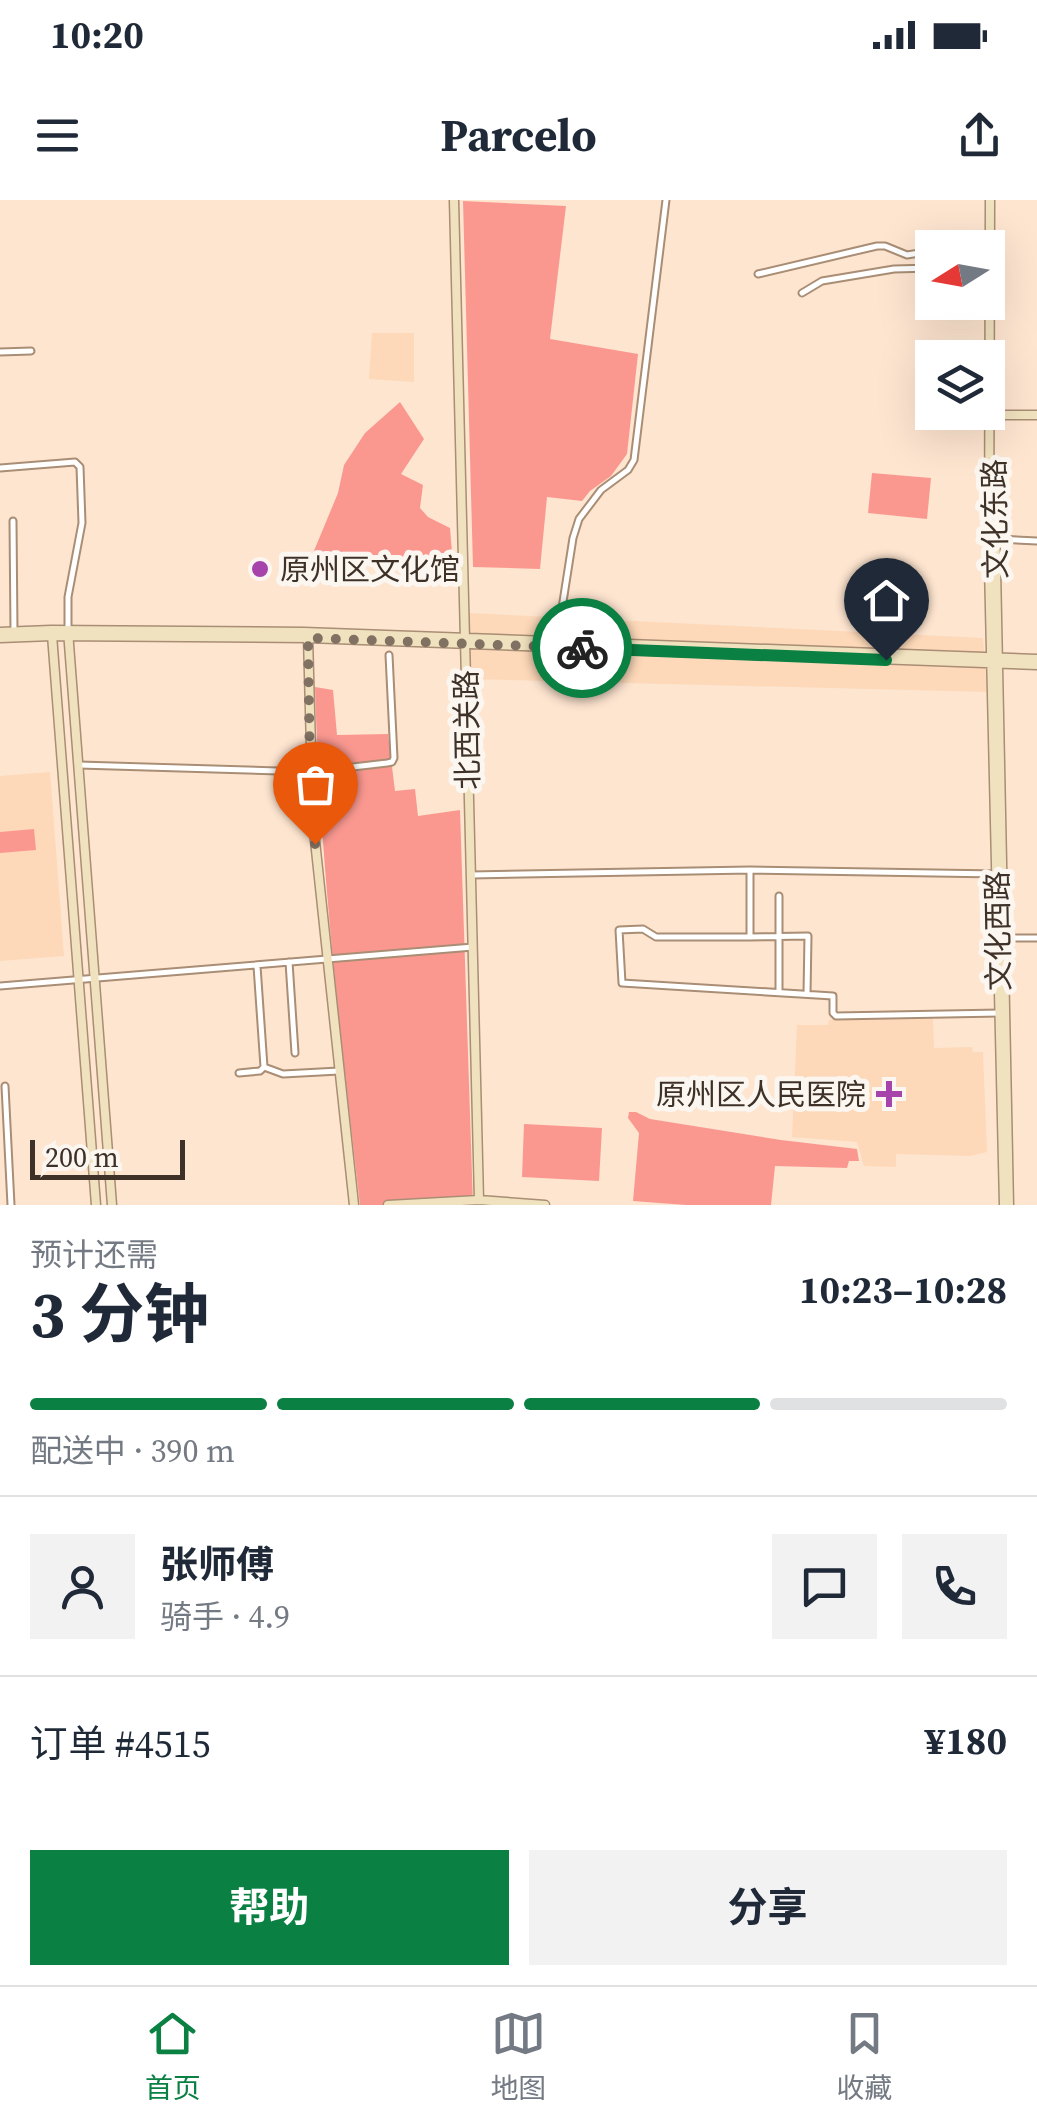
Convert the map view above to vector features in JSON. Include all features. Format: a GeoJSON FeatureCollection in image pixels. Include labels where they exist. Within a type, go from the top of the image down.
{"type":"FeatureCollection","features":[{"type":"Feature","properties":{"kind":"street","name":"北西关路"},"geometry":{"type":"LineString","coordinates":[[454,200],[479,1200]]}},
{"type":"Feature","properties":{"kind":"street"},"geometry":{"type":"LineString","coordinates":[[556,640],[579,519],[601,490],[628,470],[634,460],[666,200]]}},
{"type":"Feature","properties":{"kind":"street","name":"文化东路"},"geometry":{"type":"LineString","coordinates":[[990,230],[992,200]]}},
{"type":"Feature","properties":{"kind":"street","name":"文化东路"},"geometry":{"type":"LineString","coordinates":[[991,340],[992,200]]}},
{"type":"Feature","properties":{"kind":"street"},"geometry":{"type":"LineString","coordinates":[[758,274],[877,246],[915,254]]}},
{"type":"Feature","properties":{"kind":"street"},"geometry":{"type":"LineString","coordinates":[[802,293],[822,281],[915,268]]}},
{"type":"Feature","properties":{"kind":"street"},"geometry":{"type":"LineString","coordinates":[[0,352],[31,351]]}},
{"type":"Feature","properties":{"kind":"street"},"geometry":{"type":"LineString","coordinates":[[1005,415],[1037,415]]}},
{"type":"Feature","properties":{"kind":"street","name":"文化东路"},"geometry":{"type":"LineString","coordinates":[[991,430],[995,661]]}},
{"type":"Feature","properties":{"kind":"street","name":"文化东路"},"geometry":{"type":"LineString","coordinates":[[991,430],[989,566],[995,661]]}},
{"type":"Feature","properties":{"kind":"street"},"geometry":{"type":"LineString","coordinates":[[0,468],[75,462],[80,467],[82,523],[68,597],[69,633],[112,1205]]}},
{"type":"Feature","properties":{"kind":"street"},"geometry":{"type":"LineString","coordinates":[[13,521],[14,632]]}},
{"type":"Feature","properties":{"kind":"street"},"geometry":{"type":"LineString","coordinates":[[995,539],[1037,541]]}},
{"type":"Feature","properties":{"kind":"street"},"geometry":{"type":"LineString","coordinates":[[0,635],[52,633]]}},
{"type":"Feature","properties":{"kind":"street"},"geometry":{"type":"LineString","coordinates":[[52,633],[96,1205]]}},
{"type":"Feature","properties":{"kind":"street"},"geometry":{"type":"LineString","coordinates":[[0,635],[308,635],[1037,662]]}},
{"type":"Feature","properties":{"kind":"street"},"geometry":{"type":"LineString","coordinates":[[308,635],[312,822],[354,1205]]}},
{"type":"Feature","properties":{"kind":"street"},"geometry":{"type":"LineString","coordinates":[[465,641],[556,640],[995,661]]}},
{"type":"Feature","properties":{"kind":"street"},"geometry":{"type":"LineString","coordinates":[[79,765],[310,772],[392,762],[388,655]]}},
{"type":"Feature","properties":{"kind":"street","name":"文化西路"},"geometry":{"type":"LineString","coordinates":[[995,661],[1007,1205]]}},
{"type":"Feature","properties":{"kind":"street"},"geometry":{"type":"LineString","coordinates":[[471,875],[750,870],[999,874]]}},
{"type":"Feature","properties":{"kind":"street"},"geometry":{"type":"LineString","coordinates":[[750,870],[750,937]]}},
{"type":"Feature","properties":{"kind":"street"},"geometry":{"type":"LineString","coordinates":[[71,880],[88,879]]}},
{"type":"Feature","properties":{"kind":"street"},"geometry":{"type":"LineString","coordinates":[[779,896],[779,992]]}},
{"type":"Feature","properties":{"kind":"street"},"geometry":{"type":"LineString","coordinates":[[807,994],[808,936],[656,937],[643,929],[619,930],[622,983],[832,996],[832,1013],[836,1016],[1000,1013]]}},
{"type":"Feature","properties":{"kind":"street"},"geometry":{"type":"LineString","coordinates":[[1001,938],[1037,938]]}},
{"type":"Feature","properties":{"kind":"street","name":"文化西路"},"geometry":{"type":"LineString","coordinates":[[1001,938],[1007,1205]]}},
{"type":"Feature","properties":{"kind":"street"},"geometry":{"type":"LineString","coordinates":[[0,986],[473,947]]}},
{"type":"Feature","properties":{"kind":"street"},"geometry":{"type":"LineString","coordinates":[[289,962],[295,1053]]}},
{"type":"Feature","properties":{"kind":"street"},"geometry":{"type":"LineString","coordinates":[[257,965],[264,1068]]}},
{"type":"Feature","properties":{"kind":"street"},"geometry":{"type":"LineString","coordinates":[[85,1067],[102,1065]]}},
{"type":"Feature","properties":{"kind":"street"},"geometry":{"type":"LineString","coordinates":[[240,1073],[264,1068],[283,1074],[341,1071]]}},
{"type":"Feature","properties":{"kind":"street"},"geometry":{"type":"LineString","coordinates":[[5,1086],[11,1205]]}},
{"type":"Feature","properties":{"kind":"street"},"geometry":{"type":"LineString","coordinates":[[89,1122],[106,1122]]}},
{"type":"Feature","properties":{"kind":"street"},"geometry":{"type":"LineString","coordinates":[[388,1205],[479,1200],[545,1205]]}},
{"type":"Feature","properties":{"kind":"shaded area"},"geometry":{"type":"Polygon","coordinates":[[[463,201],[566,206],[550,339],[638,354],[627,454],[611,476],[582,501],[547,497],[540,569],[473,567],[463,201]]]}},
{"type":"Feature","properties":{"kind":"shaded area"},"geometry":{"type":"Polygon","coordinates":[[[372,333],[414,333],[414,382],[369,379],[372,333]]]}},
{"type":"Feature","properties":{"kind":"shaded area"},"geometry":{"type":"Polygon","coordinates":[[[400,402],[424,439],[401,474],[423,485],[420,508],[428,517],[450,528],[453,564],[311,558],[338,493],[344,465],[365,433],[400,402]]]}},
{"type":"Feature","properties":{"kind":"shaded area"},"geometry":{"type":"Polygon","coordinates":[[[872,473],[931,478],[927,519],[868,513],[872,473]]]}},
{"type":"Feature","properties":{"kind":"shaded area"},"geometry":{"type":"Polygon","coordinates":[[[469,613],[983,638],[987,692],[470,679],[469,613]]]}},
{"type":"Feature","properties":{"kind":"shaded area"},"geometry":{"type":"Polygon","coordinates":[[[315,687],[333,690],[337,735],[388,734],[395,791],[415,789],[418,816],[460,810],[473,1205],[360,1205],[326,882],[315,687]]]}},
{"type":"Feature","properties":{"kind":"shaded area"},"geometry":{"type":"Polygon","coordinates":[[[50,772],[64,956],[0,961],[0,776],[50,772]]]}},
{"type":"Feature","properties":{"kind":"shaded area"},"geometry":{"type":"Polygon","coordinates":[[[34,829],[36,850],[0,853],[0,832],[34,829]]]}},
{"type":"Feature","properties":{"kind":"shaded area","name":"原州区人民医院"},"geometry":{"type":"Polygon","coordinates":[[[933,1019],[934,1048],[972,1047],[973,1052],[983,1052],[987,1152],[970,1156],[896,1154],[896,1167],[864,1166],[857,1142],[792,1137],[797,1025],[828,1025],[829,1020],[933,1019]]]}},
{"type":"Feature","properties":{"kind":"shaded area"},"geometry":{"type":"Polygon","coordinates":[[[629,1112],[650,1119],[857,1149],[859,1161],[849,1161],[847,1168],[775,1166],[771,1205],[633,1201],[639,1133],[628,1118],[629,1112]]]}},
{"type":"Feature","properties":{"kind":"shaded area"},"geometry":{"type":"Polygon","coordinates":[[[524,1124],[602,1128],[599,1181],[522,1177],[524,1124]]]}},
{"type":"Feature","properties":{"kind":"way so far"},"geometry":{"type":"LineString","coordinates":[[315,844],[308,638],[582,648]]}},
{"type":"Feature","properties":{"kind":"place","name":"原州区文化馆"},"geometry":{"type":"Point","coordinates":[260,569]}},
{"type":"Feature","properties":{"kind":"place","name":"原州区人民医院"},"geometry":{"type":"Point","coordinates":[889,1094]}},
{"type":"Feature","properties":{"kind":"route"},"geometry":{"type":"LineString","coordinates":[[582,648],[886,660]]}}]}
